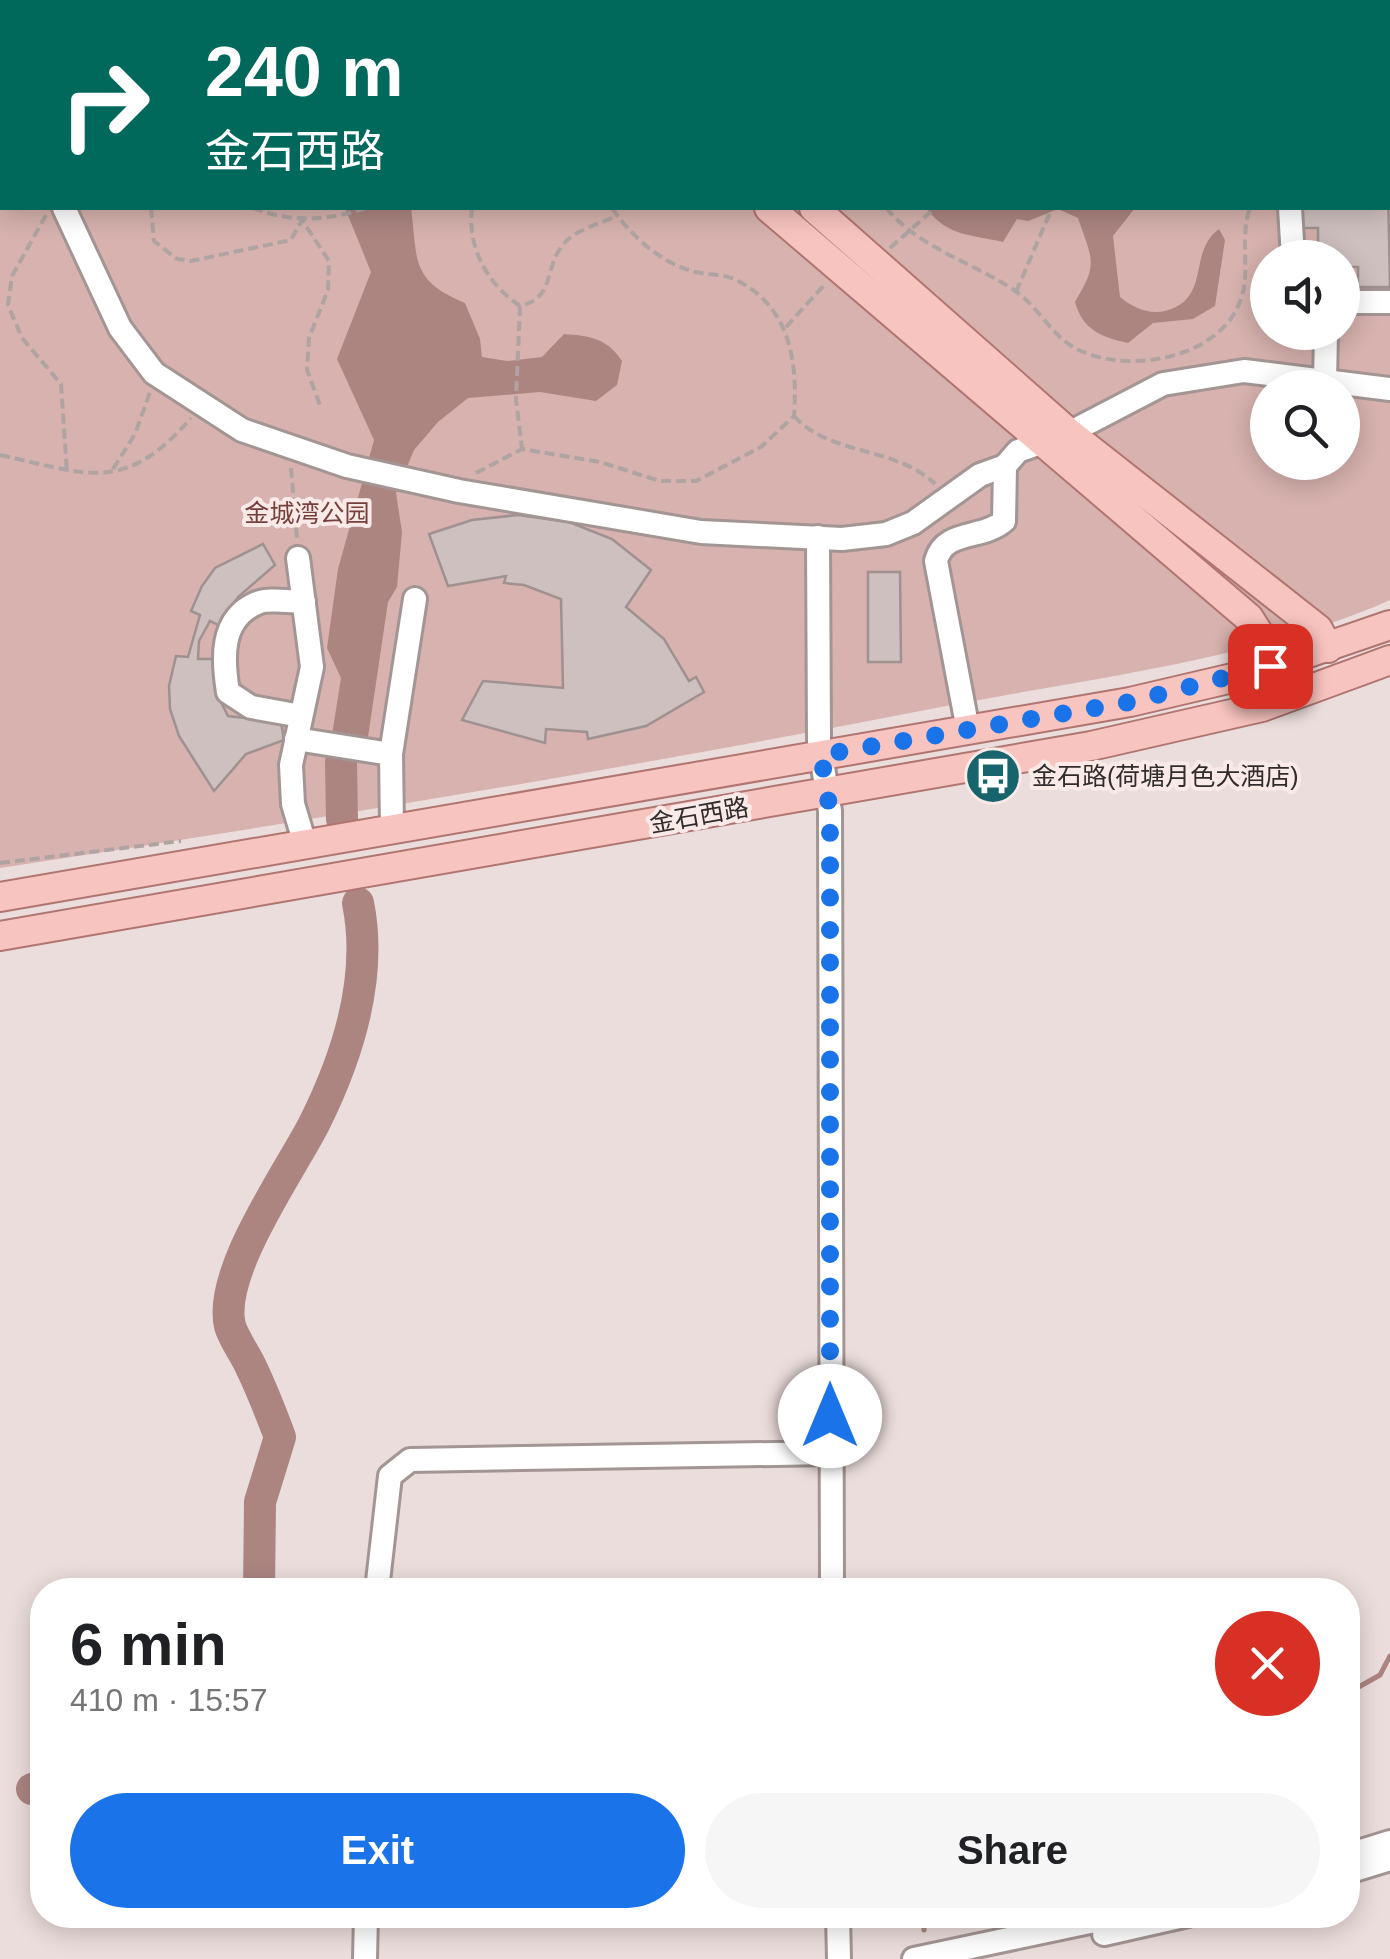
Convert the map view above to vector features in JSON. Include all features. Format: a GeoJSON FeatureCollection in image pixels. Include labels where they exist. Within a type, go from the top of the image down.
{"type":"FeatureCollection","features":[{"type":"Feature","properties":{"kind":"main road"},"geometry":{"type":"LineString","coordinates":[[771,210],[1249,618],[1266,645],[1270,666]]}},
{"type":"Feature","properties":{"kind":"main road"},"geometry":{"type":"LineString","coordinates":[[816,210],[1069,433],[1318,629],[1328,648]]}},
{"type":"Feature","properties":{"kind":"main road","name":"金石西路"},"geometry":{"type":"LineString","coordinates":[[0,897],[1130,702],[1270,666],[1390,625]]}},
{"type":"Feature","properties":{"kind":"main road","name":"金石西路"},"geometry":{"type":"LineString","coordinates":[[0,936],[826,793],[1193,725],[1262,707],[1390,660]]}},
{"type":"Feature","properties":{"kind":"street"},"geometry":{"type":"LineString","coordinates":[[65,210],[120,328],[154,373],[201,406],[290,450],[348,466],[459,491],[701,532],[818,537],[886,534],[913,522],[980,475],[1005,466],[1018,451],[1069,433],[1162,384],[1203,375],[1250,372]]}},
{"type":"Feature","properties":{"kind":"street"},"geometry":{"type":"LineString","coordinates":[[1290,210],[1292,240]]}},
{"type":"Feature","properties":{"kind":"street"},"geometry":{"type":"LineString","coordinates":[[1360,302],[1390,302]]}},
{"type":"Feature","properties":{"kind":"street"},"geometry":{"type":"LineString","coordinates":[[1360,386],[1390,389]]}},
{"type":"Feature","properties":{"kind":"street"},"geometry":{"type":"LineString","coordinates":[[968,730],[936,561],[939,549],[951,539],[992,530],[1004,521],[1005,466]]}},
{"type":"Feature","properties":{"kind":"street"},"geometry":{"type":"LineString","coordinates":[[818,537],[821,755],[830,811],[832,1578]]}},
{"type":"Feature","properties":{"kind":"street"},"geometry":{"type":"LineString","coordinates":[[298,558],[312,667],[291,765],[293,804],[304,844]]}},
{"type":"Feature","properties":{"kind":"street"},"geometry":{"type":"LineString","coordinates":[[392,828],[390,754],[415,599]]}},
{"type":"Feature","properties":{"kind":"street"},"geometry":{"type":"LineString","coordinates":[[304,602],[258,602],[235,620],[221,653],[228,692],[251,708],[299,727],[390,754]]}},
{"type":"Feature","properties":{"kind":"street"},"geometry":{"type":"LineString","coordinates":[[378,1578],[390,1476],[410,1460],[830,1453]]}},
{"type":"Feature","properties":{"kind":"street"},"geometry":{"type":"LineString","coordinates":[[1360,1851],[1390,1842]]}},
{"type":"Feature","properties":{"kind":"street"},"geometry":{"type":"LineString","coordinates":[[1360,1868],[1390,1859]]}},
{"type":"Feature","properties":{"kind":"street"},"geometry":{"type":"LineString","coordinates":[[365,1959],[366,1928]]}},
{"type":"Feature","properties":{"kind":"street"},"geometry":{"type":"LineString","coordinates":[[838,1928],[839,1959]]}},
{"type":"Feature","properties":{"kind":"street"},"geometry":{"type":"LineString","coordinates":[[914,1959],[1061,1928]]}},
{"type":"Feature","properties":{"kind":"street"},"geometry":{"type":"LineString","coordinates":[[994,1959],[1131,1928]]}},
{"type":"Feature","properties":{"kind":"path"},"geometry":{"type":"LineString","coordinates":[[51,210],[25,247],[12,276],[8,304],[22,338],[61,384],[67,473]]}},
{"type":"Feature","properties":{"kind":"path"},"geometry":{"type":"LineString","coordinates":[[151,210],[154,240],[177,260],[191,261],[291,240],[302,220]]}},
{"type":"Feature","properties":{"kind":"path"},"geometry":{"type":"LineString","coordinates":[[261,210],[302,220],[332,218],[359,210]]}},
{"type":"Feature","properties":{"kind":"path"},"geometry":{"type":"LineString","coordinates":[[472,210],[472,244],[478,262],[506,297],[520,306],[534,303],[549,286],[560,248],[571,237],[618,216]]}},
{"type":"Feature","properties":{"kind":"path"},"geometry":{"type":"LineString","coordinates":[[614,210],[660,256],[692,272],[731,278],[762,296],[786,328],[796,382],[794,416],[808,433],[906,463],[950,498]]}},
{"type":"Feature","properties":{"kind":"path"},"geometry":{"type":"LineString","coordinates":[[888,210],[906,230],[936,251],[1016,292],[1072,348],[1133,364],[1160,362],[1202,341],[1227,320],[1242,298],[1242,228],[1249,210]]}},
{"type":"Feature","properties":{"kind":"path"},"geometry":{"type":"LineString","coordinates":[[906,230],[932,210]]}},
{"type":"Feature","properties":{"kind":"path"},"geometry":{"type":"LineString","coordinates":[[1016,292],[1051,210]]}},
{"type":"Feature","properties":{"kind":"path"},"geometry":{"type":"LineString","coordinates":[[302,220],[329,261],[328,290],[309,338],[307,370],[322,408]]}},
{"type":"Feature","properties":{"kind":"path"},"geometry":{"type":"LineString","coordinates":[[786,328],[826,286],[829,275]]}},
{"type":"Feature","properties":{"kind":"path"},"geometry":{"type":"LineString","coordinates":[[520,306],[516,399],[522,448]]}},
{"type":"Feature","properties":{"kind":"path"},"geometry":{"type":"LineString","coordinates":[[112,470],[146,409],[154,373]]}},
{"type":"Feature","properties":{"kind":"path"},"geometry":{"type":"LineString","coordinates":[[0,455],[67,473],[112,470],[160,453],[201,406]]}},
{"type":"Feature","properties":{"kind":"path"},"geometry":{"type":"LineString","coordinates":[[459,491],[471,476],[522,448],[600,462],[660,480],[696,481],[761,447],[794,416]]}},
{"type":"Feature","properties":{"kind":"path"},"geometry":{"type":"LineString","coordinates":[[290,450],[298,558]]}},
{"type":"Feature","properties":{"kind":"green space","name":"金城湾公园"},"geometry":{"type":"Polygon","coordinates":[[[0,210],[1390,210],[1390,600],[1284,638],[1169,666],[589,772],[0,868],[0,210]]]}},
{"type":"Feature","properties":{"kind":"shaded area"},"geometry":{"type":"Polygon","coordinates":[[[346,210],[411,210],[420,267],[434,286],[465,303],[480,339],[482,357],[507,361],[542,357],[564,334],[597,340],[610,347],[622,361],[617,385],[596,401],[540,392],[468,398],[438,422],[414,450],[396,493],[402,532],[397,587],[388,602],[368,737],[332,735],[341,678],[327,648],[338,569],[374,440],[337,359],[371,272],[346,210]]]}},
{"type":"Feature","properties":{"kind":"shaded area"},"geometry":{"type":"Polygon","coordinates":[[[928,210],[1056,210],[1028,221],[1017,219],[1003,242],[951,229],[928,210]]]}},
{"type":"Feature","properties":{"kind":"shaded area"},"geometry":{"type":"Polygon","coordinates":[[[1060,210],[1133,210],[1113,236],[1120,297],[1152,312],[1180,305],[1189,296],[1204,250],[1219,229],[1225,240],[1215,306],[1193,319],[1153,323],[1128,343],[1094,331],[1075,302],[1091,262],[1078,218],[1060,210]]]}},
{"type":"Feature","properties":{"kind":"building"},"geometry":{"type":"Polygon","coordinates":[[[1301,210],[1388,210],[1390,287],[1360,287],[1360,240],[1318,240],[1318,228],[1301,228],[1301,210]]]}},
{"type":"Feature","properties":{"kind":"building"},"geometry":{"type":"Polygon","coordinates":[[[518,515],[569,522],[612,539],[651,570],[626,607],[664,639],[689,681],[696,677],[704,692],[646,726],[588,739],[587,732],[546,729],[545,743],[462,720],[483,681],[563,688],[561,599],[524,585],[504,583],[506,576],[448,586],[429,534],[472,520],[518,515]]]}},
{"type":"Feature","properties":{"kind":"building"},"geometry":{"type":"Polygon","coordinates":[[[263,544],[275,565],[238,597],[218,625],[210,621],[199,641],[198,659],[215,659],[221,702],[228,716],[281,722],[284,740],[246,754],[214,791],[179,736],[170,709],[169,686],[176,656],[188,657],[200,615],[191,611],[202,586],[215,568],[263,544]]]}},
{"type":"Feature","properties":{"kind":"building"},"geometry":{"type":"Polygon","coordinates":[[[868,572],[900,572],[901,662],[868,662],[868,572]]]}},
{"type":"Feature","properties":{"kind":"waterway"},"geometry":{"type":"LineString","coordinates":[[341,763],[342,819]]}},
{"type":"Feature","properties":{"kind":"waterway"},"geometry":{"type":"LineString","coordinates":[[259,1578],[260,1502],[280,1437],[230,1326],[229,1304],[245,1251],[314,1124],[347,1044],[360,988],[362,931],[358,903]]}},
{"type":"Feature","properties":{"kind":"waterway"},"geometry":{"type":"LineString","coordinates":[[1360,1686],[1380,1675],[1390,1656]]}},
{"type":"Feature","properties":{"kind":"place","name":"金石路(荷塘月色大酒店)"},"geometry":{"type":"Point","coordinates":[993,776]}},
{"type":"Feature","properties":{"kind":"route"},"geometry":{"type":"LineString","coordinates":[[830,1416],[830,811],[821,755],[1130,702],[1270,666]]}}]}
